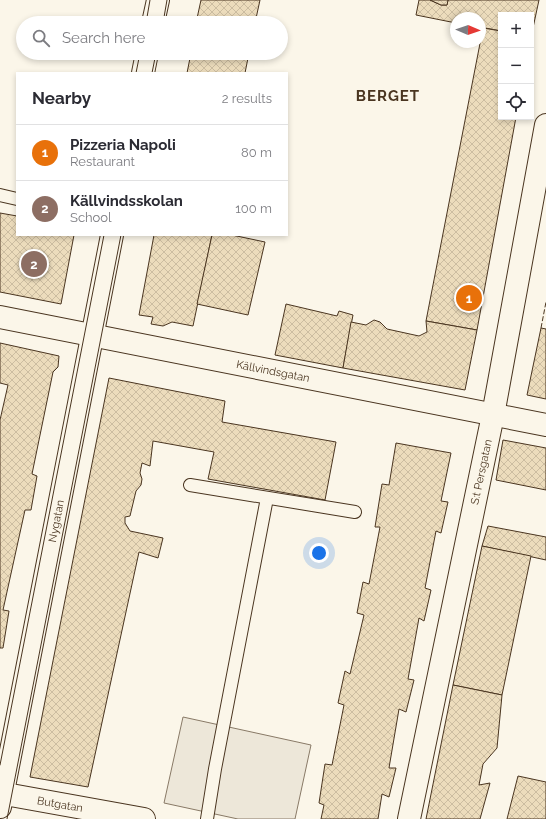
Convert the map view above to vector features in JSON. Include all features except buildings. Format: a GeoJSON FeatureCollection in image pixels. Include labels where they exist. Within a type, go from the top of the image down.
{"type":"FeatureCollection","features":[{"type":"Feature","properties":{"kind":"street"},"geometry":{"type":"LineString","coordinates":[[155,16],[158,0]]}},
{"type":"Feature","properties":{"kind":"street"},"geometry":{"type":"LineString","coordinates":[[143,72],[146,60]]}},
{"type":"Feature","properties":{"kind":"street","name":"S:t Persgatan"},"geometry":{"type":"LineString","coordinates":[[409,819],[493,415],[546,125]]}},
{"type":"Feature","properties":{"kind":"street","name":"Nygatan"},"geometry":{"type":"LineString","coordinates":[[1,798],[112,236]]}},
{"type":"Feature","properties":{"kind":"street","name":"Källvindsgatan"},"geometry":{"type":"LineString","coordinates":[[0,317],[546,425]]}},
{"type":"Feature","properties":{"kind":"street","name":"Butgatan"},"geometry":{"type":"LineString","coordinates":[[1,798],[144,819]]}},
{"type":"Feature","properties":{"kind":"lane"},"geometry":{"type":"LineString","coordinates":[[0,195],[16,199]]}},
{"type":"Feature","properties":{"kind":"lane"},"geometry":{"type":"LineString","coordinates":[[190,485],[355,512]]}},
{"type":"Feature","properties":{"kind":"lane"},"geometry":{"type":"LineString","coordinates":[[206,819],[267,498]]}},
{"type":"Feature","properties":{"kind":"shaded area"},"geometry":{"type":"Polygon","coordinates":[[[183,717],[311,745],[295,819],[238,819],[164,803],[183,717]]]}},
{"type":"Feature","properties":{"kind":"tram line"},"geometry":{"type":"LineString","coordinates":[[147,16],[150,0]]}},
{"type":"Feature","properties":{"kind":"tram line"},"geometry":{"type":"LineString","coordinates":[[164,16],[167,0]]}},
{"type":"Feature","properties":{"kind":"tram line"},"geometry":{"type":"LineString","coordinates":[[136,72],[139,60]]}},
{"type":"Feature","properties":{"kind":"tram line"},"geometry":{"type":"LineString","coordinates":[[152,72],[155,60]]}},
{"type":"Feature","properties":{"kind":"tram line"},"geometry":{"type":"LineString","coordinates":[[0,765],[104,236]]}},
{"type":"Feature","properties":{"kind":"tram line"},"geometry":{"type":"LineString","coordinates":[[7,819],[121,236]]}},
{"type":"Feature","properties":{"kind":"fence"},"geometry":{"type":"LineString","coordinates":[[541,328],[546,302]]}},
{"type":"Feature","properties":{"kind":"place","name":"Källvindsskolan"},"geometry":{"type":"Point","coordinates":[34,264]}},
{"type":"Feature","properties":{"kind":"place","name":"Pizzeria Napoli"},"geometry":{"type":"Point","coordinates":[469,298]}},
{"type":"Feature","properties":{"kind":"district","name":"BERGET"},"geometry":{"type":"Point","coordinates":[388,96]}}]}
